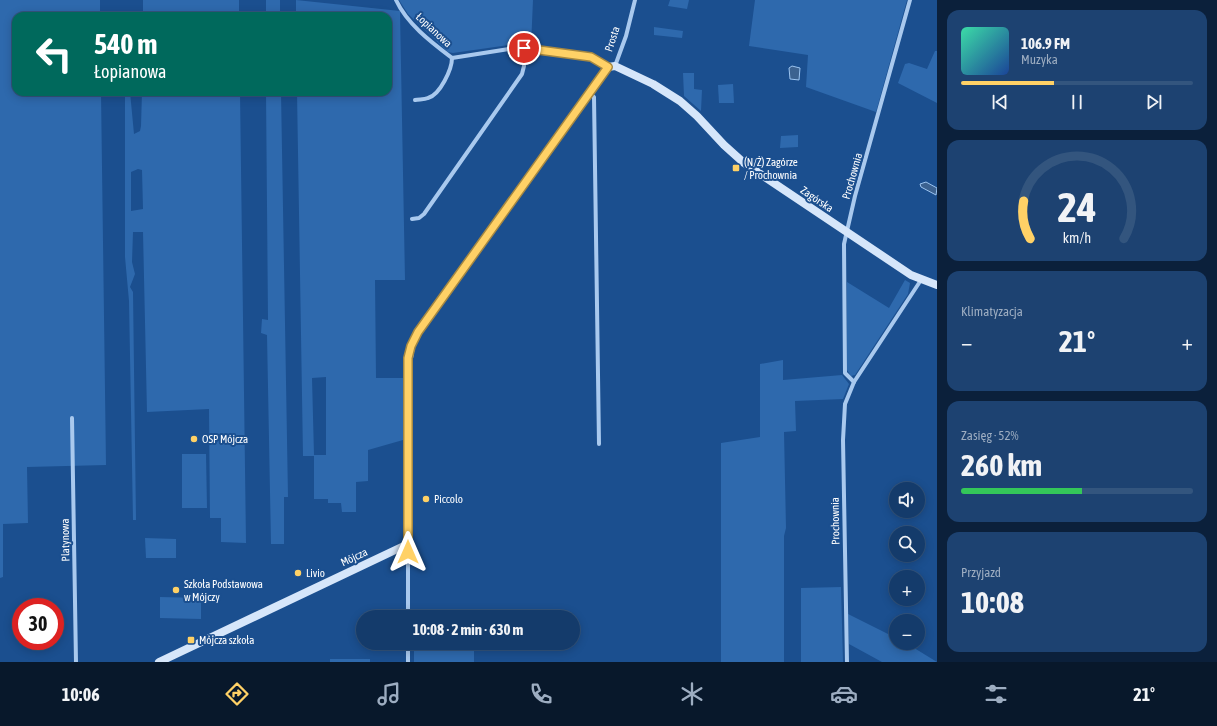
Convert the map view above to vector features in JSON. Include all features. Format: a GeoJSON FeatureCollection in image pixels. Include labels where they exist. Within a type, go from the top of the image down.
{"type":"FeatureCollection","features":[{"type":"Feature","properties":{"kind":"street","name":"Łopianowa"},"geometry":{"type":"LineString","coordinates":[[396,0],[402,12],[436,46],[452,58],[524,48],[591,57],[612,66]]}},
{"type":"Feature","properties":{"kind":"street","name":"Prosta"},"geometry":{"type":"LineString","coordinates":[[408,610],[407,386],[411,346],[418,332],[590,93],[612,66],[626,36],[635,0]]}},
{"type":"Feature","properties":{"kind":"street","name":"Prochownia"},"geometry":{"type":"LineString","coordinates":[[854,382],[847,377],[845,367],[844,244],[855,196],[910,0]]}},
{"type":"Feature","properties":{"kind":"street"},"geometry":{"type":"LineString","coordinates":[[412,219],[419,218],[424,214],[522,74],[524,66],[524,48]]}},
{"type":"Feature","properties":{"kind":"street"},"geometry":{"type":"LineString","coordinates":[[415,100],[433,96],[449,73],[452,58]]}},
{"type":"Feature","properties":{"kind":"street","name":"Zagórska"},"geometry":{"type":"LineString","coordinates":[[612,66],[653,84],[680,101],[744,163],[911,275],[937,286]]}},
{"type":"Feature","properties":{"kind":"street"},"geometry":{"type":"LineString","coordinates":[[590,93],[594,97],[600,444]]}},
{"type":"Feature","properties":{"kind":"street","name":"Prochownia"},"geometry":{"type":"LineString","coordinates":[[847,662],[843,425],[845,404],[854,382],[921,280]]}},
{"type":"Feature","properties":{"kind":"street","name":"Platynowa"},"geometry":{"type":"LineString","coordinates":[[72,418],[76,662]]}},
{"type":"Feature","properties":{"kind":"street","name":"Mójcza"},"geometry":{"type":"LineString","coordinates":[[159,662],[408,544]]}},
{"type":"Feature","properties":{"kind":"street"},"geometry":{"type":"LineString","coordinates":[[408,650],[408,662]]}},
{"type":"Feature","properties":{"kind":"shaded area"},"geometry":{"type":"Polygon","coordinates":[[[0,0],[100,0],[100,12],[12,12],[12,96],[101,96],[106,465],[27,467],[28,523],[3,524],[3,577],[0,578],[0,0]]]}},
{"type":"Feature","properties":{"kind":"shaded area"},"geometry":{"type":"Polygon","coordinates":[[[143,0],[239,0],[239,12],[143,12],[143,0]]]}},
{"type":"Feature","properties":{"kind":"shaded area"},"geometry":{"type":"Polygon","coordinates":[[[266,0],[280,0],[280,12],[266,12],[266,0]]]}},
{"type":"Feature","properties":{"kind":"shaded area"},"geometry":{"type":"Polygon","coordinates":[[[296,0],[400,11],[405,280],[375,280],[376,378],[404,378],[403,440],[368,450],[368,481],[356,482],[356,512],[342,512],[341,503],[328,503],[328,499],[314,499],[314,456],[303,456],[297,96],[392,96],[392,12],[296,12],[296,0]],[[326,377],[312,378],[314,455],[326,455],[326,377]]]}},
{"type":"Feature","properties":{"kind":"shaded area"},"geometry":{"type":"Polygon","coordinates":[[[399,0],[533,0],[531,46],[509,45],[453,53],[448,52],[408,14],[399,0]]]}},
{"type":"Feature","properties":{"kind":"shaded area"},"geometry":{"type":"Polygon","coordinates":[[[670,0],[689,0],[687,9],[668,6],[670,0]]]}},
{"type":"Feature","properties":{"kind":"shaded area"},"geometry":{"type":"Polygon","coordinates":[[[755,0],[907,0],[876,112],[806,87],[808,55],[749,46],[755,0]]]}},
{"type":"Feature","properties":{"kind":"shaded area"},"geometry":{"type":"Polygon","coordinates":[[[654,27],[683,31],[682,38],[654,35],[654,27]]]}},
{"type":"Feature","properties":{"kind":"shaded area"},"geometry":{"type":"Polygon","coordinates":[[[935,51],[937,51],[937,103],[898,83],[905,64],[909,63],[927,69],[935,51]]]}},
{"type":"Feature","properties":{"kind":"shaded area"},"geometry":{"type":"Polygon","coordinates":[[[792,66],[800,68],[799,80],[790,79],[789,68],[792,66]]]}},
{"type":"Feature","properties":{"kind":"shaded area"},"geometry":{"type":"Polygon","coordinates":[[[683,73],[694,73],[694,89],[702,90],[701,111],[684,96],[683,73]]]}},
{"type":"Feature","properties":{"kind":"shaded area"},"geometry":{"type":"Polygon","coordinates":[[[733,84],[734,103],[719,103],[718,85],[733,84]]]}},
{"type":"Feature","properties":{"kind":"shaded area"},"geometry":{"type":"Polygon","coordinates":[[[125,96],[130,96],[134,134],[140,131],[142,96],[240,96],[246,543],[221,542],[221,518],[210,518],[209,409],[147,412],[143,232],[133,232],[132,262],[135,274],[130,287],[133,292],[136,520],[133,520],[129,301],[125,257],[125,96]],[[138,169],[131,172],[131,211],[143,209],[142,170],[138,169]]]}},
{"type":"Feature","properties":{"kind":"shaded area"},"geometry":{"type":"Polygon","coordinates":[[[266,96],[281,96],[288,497],[284,497],[284,544],[271,544],[267,335],[261,333],[262,319],[268,320],[266,96]]]}},
{"type":"Feature","properties":{"kind":"shaded area"},"geometry":{"type":"Polygon","coordinates":[[[798,135],[798,147],[780,148],[781,136],[798,135]]]}},
{"type":"Feature","properties":{"kind":"shaded area"},"geometry":{"type":"Polygon","coordinates":[[[926,182],[937,188],[936,195],[921,187],[920,184],[926,182]]]}},
{"type":"Feature","properties":{"kind":"shaded area"},"geometry":{"type":"Polygon","coordinates":[[[905,280],[910,283],[908,294],[855,375],[851,376],[847,370],[847,282],[889,308],[905,280]]]}},
{"type":"Feature","properties":{"kind":"shaded area"},"geometry":{"type":"Polygon","coordinates":[[[783,360],[783,380],[842,375],[849,384],[843,399],[795,401],[796,431],[784,432],[786,528],[784,536],[784,662],[721,662],[721,443],[760,437],[760,364],[783,360]]]}},
{"type":"Feature","properties":{"kind":"shaded area"},"geometry":{"type":"Polygon","coordinates":[[[182,454],[206,454],[207,508],[182,508],[182,454]]]}},
{"type":"Feature","properties":{"kind":"shaded area"},"geometry":{"type":"Polygon","coordinates":[[[145,538],[176,539],[176,558],[146,558],[145,538]]]}},
{"type":"Feature","properties":{"kind":"shaded area"},"geometry":{"type":"Polygon","coordinates":[[[841,587],[843,662],[801,662],[801,588],[841,587]]]}},
{"type":"Feature","properties":{"kind":"shaded area"},"geometry":{"type":"Polygon","coordinates":[[[160,597],[201,598],[201,619],[160,618],[160,597]]]}},
{"type":"Feature","properties":{"kind":"shaded area"},"geometry":{"type":"Polygon","coordinates":[[[848,614],[889,634],[889,650],[917,650],[937,662],[882,662],[849,644],[848,614]]]}},
{"type":"Feature","properties":{"kind":"shaded area"},"geometry":{"type":"Polygon","coordinates":[[[414,650],[474,650],[474,662],[414,662],[414,650]]]}},
{"type":"Feature","properties":{"kind":"shaded area"},"geometry":{"type":"Polygon","coordinates":[[[330,659],[370,659],[370,662],[330,662],[330,659]]]}},
{"type":"Feature","properties":{"kind":"place","name":"(N/Ż) Zagórze / Prochownia"},"geometry":{"type":"Point","coordinates":[736,168]}},
{"type":"Feature","properties":{"kind":"place","name":"OSP Mójcza"},"geometry":{"type":"Point","coordinates":[194,439]}},
{"type":"Feature","properties":{"kind":"place","name":"Piccolo"},"geometry":{"type":"Point","coordinates":[426,499]}},
{"type":"Feature","properties":{"kind":"place","name":"Livio"},"geometry":{"type":"Point","coordinates":[298,573]}},
{"type":"Feature","properties":{"kind":"place","name":"Szkoła Podstawowa w Mójczy"},"geometry":{"type":"Point","coordinates":[176,590]}},
{"type":"Feature","properties":{"kind":"place","name":"Mójcza szkoła"},"geometry":{"type":"Point","coordinates":[191,640]}},
{"type":"Feature","properties":{"kind":"route"},"geometry":{"type":"LineString","coordinates":[[408,552],[407,386],[408,358],[411,346],[418,332],[608,67],[599,60],[591,57],[524,48]]}}]}
